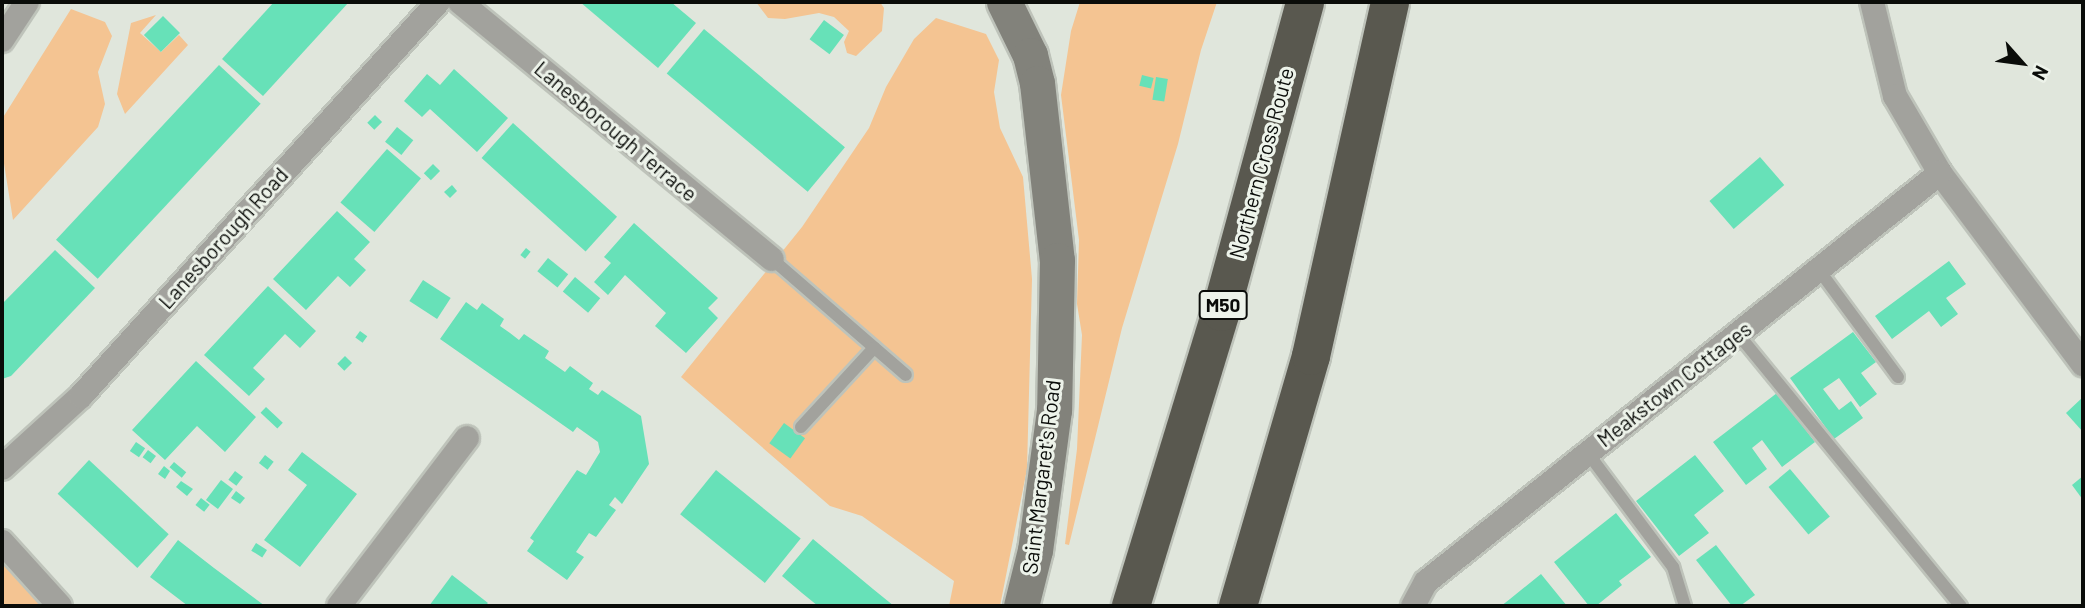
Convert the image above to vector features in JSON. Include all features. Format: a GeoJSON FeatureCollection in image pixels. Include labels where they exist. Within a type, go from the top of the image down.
{"type":"FeatureCollection","features":[{"type":"Feature","properties":{"kind":"highway","name":"Northern Cross Route"},"geometry":{"type":"LineString","coordinates":[[1131,606],[1221,312],[1305,2]]}},
{"type":"Feature","properties":{"kind":"highway"},"geometry":{"type":"LineString","coordinates":[[1238,606],[1311,356],[1390,2]]}},
{"type":"Feature","properties":{"kind":"main road","name":"Saint Margaret's Road"},"geometry":{"type":"LineString","coordinates":[[1004,2],[1030,55],[1037,83],[1057,274],[1054,410],[1035,550],[1021,606]]}},
{"type":"Feature","properties":{"kind":"main road","name":"Saint Margaret's Road"},"geometry":{"type":"LineString","coordinates":[[1030,2],[1030,55]]}},
{"type":"Feature","properties":{"kind":"street"},"geometry":{"type":"LineString","coordinates":[[2,40],[27,2]]}},
{"type":"Feature","properties":{"kind":"street","name":"Lanesborough Road"},"geometry":{"type":"LineString","coordinates":[[2,468],[81,396],[438,2]]}},
{"type":"Feature","properties":{"kind":"street","name":"Lanesborough Terrace"},"geometry":{"type":"LineString","coordinates":[[460,2],[772,259]]}},
{"type":"Feature","properties":{"kind":"street"},"geometry":{"type":"LineString","coordinates":[[1872,2],[1895,96],[1940,173],[2083,364]]}},
{"type":"Feature","properties":{"kind":"street","name":"Meakstown Cottages"},"geometry":{"type":"LineString","coordinates":[[1415,604],[1426,582],[1940,173]]}},
{"type":"Feature","properties":{"kind":"street"},"geometry":{"type":"LineString","coordinates":[[339,606],[467,438]]}},
{"type":"Feature","properties":{"kind":"street"},"geometry":{"type":"LineString","coordinates":[[2,542],[60,606]]}},
{"type":"Feature","properties":{"kind":"lane"},"geometry":{"type":"LineString","coordinates":[[772,259],[906,375]]}},
{"type":"Feature","properties":{"kind":"lane"},"geometry":{"type":"LineString","coordinates":[[1819,270],[1898,377]]}},
{"type":"Feature","properties":{"kind":"lane"},"geometry":{"type":"LineString","coordinates":[[1738,334],[1961,606]]}},
{"type":"Feature","properties":{"kind":"lane"},"geometry":{"type":"LineString","coordinates":[[801,427],[874,348]]}},
{"type":"Feature","properties":{"kind":"lane"},"geometry":{"type":"LineString","coordinates":[[1587,452],[1672,567],[1685,606]]}},
{"type":"Feature","properties":{"kind":"shaded area"},"geometry":{"type":"Polygon","coordinates":[[[756,2],[880,2],[884,8],[882,31],[856,56],[847,53],[844,42],[849,31],[834,17],[819,13],[785,19],[768,18],[756,2]]]}},
{"type":"Feature","properties":{"kind":"shaded area"},"geometry":{"type":"Polygon","coordinates":[[[1080,2],[1217,2],[1201,50],[1178,144],[1122,328],[1069,545],[1065,544],[1077,449],[1082,335],[1077,304],[1079,240],[1061,95],[1071,31],[1080,2]]]}},
{"type":"Feature","properties":{"kind":"shaded area"},"geometry":{"type":"Polygon","coordinates":[[[71,9],[105,22],[112,36],[98,72],[105,104],[98,127],[13,220],[2,151],[2,119],[71,9]]]}},
{"type":"Feature","properties":{"kind":"shaded area"},"geometry":{"type":"Polygon","coordinates":[[[156,15],[140,33],[161,52],[179,35],[188,45],[125,114],[117,94],[131,23],[156,15]]]}},
{"type":"Feature","properties":{"kind":"shaded area"},"geometry":{"type":"Polygon","coordinates":[[[936,18],[986,34],[999,60],[994,92],[1000,128],[1023,177],[1032,279],[1027,469],[1000,606],[949,606],[954,581],[862,516],[830,506],[681,377],[802,227],[869,128],[886,87],[914,39],[936,18]]]}},
{"type":"Feature","properties":{"kind":"shaded area"},"geometry":{"type":"Polygon","coordinates":[[[2,542],[60,606],[2,606],[2,542]]]}},
{"type":"Feature","properties":{"kind":"building"},"geometry":{"type":"Polygon","coordinates":[[[274,2],[349,2],[263,96],[222,59],[274,2]]]}},
{"type":"Feature","properties":{"kind":"building"},"geometry":{"type":"Polygon","coordinates":[[[580,2],[671,2],[696,23],[658,68],[580,2]]]}},
{"type":"Feature","properties":{"kind":"building"},"geometry":{"type":"Polygon","coordinates":[[[163,16],[180,33],[161,52],[144,35],[163,16]]]}},
{"type":"Feature","properties":{"kind":"building"},"geometry":{"type":"Polygon","coordinates":[[[824,20],[844,35],[830,54],[810,39],[824,20]]]}},
{"type":"Feature","properties":{"kind":"building"},"geometry":{"type":"Polygon","coordinates":[[[704,29],[845,147],[808,192],[667,73],[704,29]]]}},
{"type":"Feature","properties":{"kind":"building"},"geometry":{"type":"Polygon","coordinates":[[[219,65],[261,104],[98,279],[56,240],[219,65]]]}},
{"type":"Feature","properties":{"kind":"building"},"geometry":{"type":"Polygon","coordinates":[[[454,69],[508,118],[477,152],[430,109],[422,117],[404,101],[427,74],[440,85],[454,69]]]}},
{"type":"Feature","properties":{"kind":"building"},"geometry":{"type":"Polygon","coordinates":[[[1142,75],[1154,78],[1151,89],[1139,86],[1142,75]]]}},
{"type":"Feature","properties":{"kind":"building"},"geometry":{"type":"Polygon","coordinates":[[[1156,77],[1168,79],[1164,102],[1152,100],[1156,77]]]}},
{"type":"Feature","properties":{"kind":"building"},"geometry":{"type":"Polygon","coordinates":[[[375,115],[382,122],[374,130],[367,123],[375,115]]]}},
{"type":"Feature","properties":{"kind":"building"},"geometry":{"type":"Polygon","coordinates":[[[513,123],[617,217],[586,252],[482,158],[513,123]]]}},
{"type":"Feature","properties":{"kind":"building"},"geometry":{"type":"Polygon","coordinates":[[[397,127],[413,140],[401,155],[385,142],[397,127]]]}},
{"type":"Feature","properties":{"kind":"building"},"geometry":{"type":"Polygon","coordinates":[[[387,149],[421,179],[374,232],[340,203],[387,149]]]}},
{"type":"Feature","properties":{"kind":"building"},"geometry":{"type":"Polygon","coordinates":[[[1760,157],[1784,185],[1734,229],[1709,201],[1760,157]]]}},
{"type":"Feature","properties":{"kind":"building"},"geometry":{"type":"Polygon","coordinates":[[[433,164],[440,171],[431,180],[424,173],[433,164]]]}},
{"type":"Feature","properties":{"kind":"building"},"geometry":{"type":"Polygon","coordinates":[[[452,185],[457,191],[450,198],[444,192],[452,185]]]}},
{"type":"Feature","properties":{"kind":"building"},"geometry":{"type":"Polygon","coordinates":[[[337,211],[370,242],[354,259],[366,270],[350,287],[338,276],[306,310],[273,279],[337,211]]]}},
{"type":"Feature","properties":{"kind":"building"},"geometry":{"type":"Polygon","coordinates":[[[634,223],[718,298],[708,308],[718,318],[686,353],[655,326],[666,313],[625,275],[608,295],[594,282],[611,263],[604,257],[634,223]]]}},
{"type":"Feature","properties":{"kind":"building"},"geometry":{"type":"Polygon","coordinates":[[[526,248],[531,252],[525,259],[520,255],[526,248]]]}},
{"type":"Feature","properties":{"kind":"building"},"geometry":{"type":"Polygon","coordinates":[[[55,250],[95,288],[11,376],[2,379],[2,304],[55,250]]]}},
{"type":"Feature","properties":{"kind":"building"},"geometry":{"type":"Polygon","coordinates":[[[548,258],[568,274],[558,288],[537,271],[548,258]]]}},
{"type":"Feature","properties":{"kind":"building"},"geometry":{"type":"Polygon","coordinates":[[[1949,261],[1966,284],[1946,298],[1958,314],[1941,327],[1929,311],[1892,339],[1875,316],[1949,261]]]}},
{"type":"Feature","properties":{"kind":"building"},"geometry":{"type":"Polygon","coordinates":[[[575,277],[600,298],[588,313],[563,292],[575,277]]]}},
{"type":"Feature","properties":{"kind":"building"},"geometry":{"type":"Polygon","coordinates":[[[423,280],[451,298],[437,319],[409,301],[423,280]]]}},
{"type":"Feature","properties":{"kind":"building"},"geometry":{"type":"Polygon","coordinates":[[[268,286],[316,331],[300,348],[285,334],[253,368],[265,379],[249,396],[204,355],[268,286]]]}},
{"type":"Feature","properties":{"kind":"building"},"geometry":{"type":"Polygon","coordinates":[[[466,302],[477,310],[482,303],[504,319],[500,326],[519,340],[524,334],[549,351],[545,358],[565,372],[570,366],[593,383],[589,389],[598,395],[602,390],[641,416],[649,464],[622,504],[615,497],[609,505],[616,510],[596,537],[589,533],[576,552],[584,557],[567,580],[527,551],[534,541],[530,538],[577,470],[586,475],[600,452],[598,442],[577,427],[573,432],[440,339],[466,302]]]}},
{"type":"Feature","properties":{"kind":"building"},"geometry":{"type":"Polygon","coordinates":[[[360,331],[367,336],[363,343],[355,337],[360,331]]]}},
{"type":"Feature","properties":{"kind":"building"},"geometry":{"type":"Polygon","coordinates":[[[1853,332],[1876,362],[1861,373],[1877,394],[1860,407],[1839,378],[1823,389],[1839,410],[1851,401],[1863,418],[1834,439],[1790,378],[1853,332]]]}},
{"type":"Feature","properties":{"kind":"building"},"geometry":{"type":"Polygon","coordinates":[[[345,356],[352,363],[344,371],[337,364],[345,356]]]}},
{"type":"Feature","properties":{"kind":"building"},"geometry":{"type":"Polygon","coordinates":[[[196,361],[256,417],[225,452],[197,426],[165,460],[132,430],[196,361]]]}},
{"type":"Feature","properties":{"kind":"building"},"geometry":{"type":"Polygon","coordinates":[[[1777,393],[1815,442],[1782,467],[1762,440],[1752,448],[1767,469],[1746,485],[1713,442],[1777,393]]]}},
{"type":"Feature","properties":{"kind":"building"},"geometry":{"type":"Polygon","coordinates":[[[2083,397],[2083,432],[2066,413],[2083,397]]]}},
{"type":"Feature","properties":{"kind":"building"},"geometry":{"type":"Polygon","coordinates":[[[266,407],[283,423],[277,429],[261,413],[266,407]]]}},
{"type":"Feature","properties":{"kind":"building"},"geometry":{"type":"Polygon","coordinates":[[[784,423],[805,438],[790,459],[769,443],[784,423]]]}},
{"type":"Feature","properties":{"kind":"building"},"geometry":{"type":"Polygon","coordinates":[[[136,442],[145,448],[139,457],[130,451],[136,442]]]}},
{"type":"Feature","properties":{"kind":"building"},"geometry":{"type":"Polygon","coordinates":[[[148,450],[156,456],[151,463],[143,457],[148,450]]]}},
{"type":"Feature","properties":{"kind":"building"},"geometry":{"type":"Polygon","coordinates":[[[302,452],[357,494],[300,567],[264,540],[307,485],[288,470],[302,452]]]}},
{"type":"Feature","properties":{"kind":"building"},"geometry":{"type":"Polygon","coordinates":[[[265,455],[274,462],[268,470],[259,463],[265,455]]]}},
{"type":"Feature","properties":{"kind":"building"},"geometry":{"type":"Polygon","coordinates":[[[1695,455],[1724,491],[1694,515],[1709,533],[1679,556],[1636,501],[1695,455]]]}},
{"type":"Feature","properties":{"kind":"building"},"geometry":{"type":"Polygon","coordinates":[[[89,460],[169,534],[137,568],[58,494],[89,460]]]}},
{"type":"Feature","properties":{"kind":"building"},"geometry":{"type":"Polygon","coordinates":[[[174,462],[186,472],[182,478],[170,467],[174,462]]]}},
{"type":"Feature","properties":{"kind":"building"},"geometry":{"type":"Polygon","coordinates":[[[164,466],[170,471],[165,479],[158,474],[164,466]]]}},
{"type":"Feature","properties":{"kind":"building"},"geometry":{"type":"Polygon","coordinates":[[[1790,469],[1830,516],[1808,534],[1769,487],[1790,469]]]}},
{"type":"Feature","properties":{"kind":"building"},"geometry":{"type":"Polygon","coordinates":[[[716,470],[801,539],[765,583],[680,514],[716,470]]]}},
{"type":"Feature","properties":{"kind":"building"},"geometry":{"type":"Polygon","coordinates":[[[235,471],[243,477],[236,486],[228,480],[235,471]]]}},
{"type":"Feature","properties":{"kind":"building"},"geometry":{"type":"Polygon","coordinates":[[[2083,476],[2083,500],[2072,485],[2083,476]]]}},
{"type":"Feature","properties":{"kind":"building"},"geometry":{"type":"Polygon","coordinates":[[[221,480],[233,489],[218,509],[206,500],[221,480]]]}},
{"type":"Feature","properties":{"kind":"building"},"geometry":{"type":"Polygon","coordinates":[[[181,481],[193,489],[187,496],[176,487],[181,481]]]}},
{"type":"Feature","properties":{"kind":"building"},"geometry":{"type":"Polygon","coordinates":[[[236,491],[245,498],[240,504],[231,498],[236,491]]]}},
{"type":"Feature","properties":{"kind":"building"},"geometry":{"type":"Polygon","coordinates":[[[201,498],[210,505],[204,512],[195,505],[201,498]]]}},
{"type":"Feature","properties":{"kind":"building"},"geometry":{"type":"Polygon","coordinates":[[[1616,513],[1651,557],[1619,581],[1622,585],[1596,606],[1589,606],[1554,562],[1616,513]]]}},
{"type":"Feature","properties":{"kind":"building"},"geometry":{"type":"Polygon","coordinates":[[[813,539],[894,606],[818,606],[802,593],[782,576],[813,539]]]}},
{"type":"Feature","properties":{"kind":"building"},"geometry":{"type":"Polygon","coordinates":[[[178,540],[265,606],[188,606],[150,577],[178,540]]]}},
{"type":"Feature","properties":{"kind":"building"},"geometry":{"type":"Polygon","coordinates":[[[256,543],[267,550],[262,558],[251,551],[256,543]]]}},
{"type":"Feature","properties":{"kind":"building"},"geometry":{"type":"Polygon","coordinates":[[[1716,545],[1755,595],[1740,606],[1732,606],[1696,560],[1716,545]]]}},
{"type":"Feature","properties":{"kind":"building"},"geometry":{"type":"Polygon","coordinates":[[[1541,574],[1567,606],[1501,606],[1510,599],[1541,574]]]}},
{"type":"Feature","properties":{"kind":"building"},"geometry":{"type":"Polygon","coordinates":[[[452,575],[488,603],[485,606],[429,606],[452,575]]]}}]}
